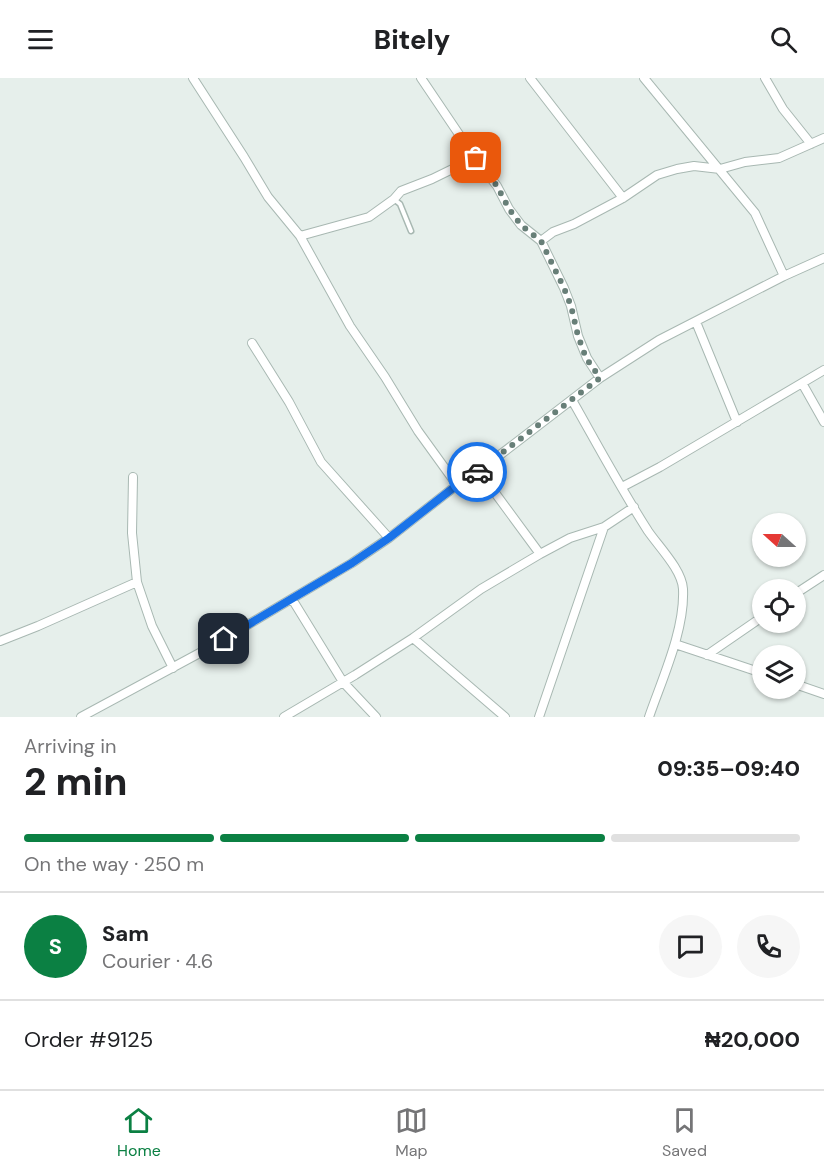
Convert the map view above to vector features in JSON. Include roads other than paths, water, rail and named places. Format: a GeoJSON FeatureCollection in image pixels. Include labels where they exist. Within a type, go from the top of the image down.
{"type":"FeatureCollection","features":[{"type":"Feature","properties":{"kind":"street"},"geometry":{"type":"LineString","coordinates":[[193,78],[268,197],[300,236],[350,326],[418,431],[457,485]]}},
{"type":"Feature","properties":{"kind":"street"},"geometry":{"type":"LineString","coordinates":[[421,78],[497,186],[509,209],[521,225],[541,241],[571,306],[586,358],[600,378]]}},
{"type":"Feature","properties":{"kind":"street"},"geometry":{"type":"LineString","coordinates":[[530,78],[623,198]]}},
{"type":"Feature","properties":{"kind":"street"},"geometry":{"type":"LineString","coordinates":[[644,78],[755,213],[784,276]]}},
{"type":"Feature","properties":{"kind":"street"},"geometry":{"type":"LineString","coordinates":[[765,78],[783,109],[811,144]]}},
{"type":"Feature","properties":{"kind":"street"},"geometry":{"type":"LineString","coordinates":[[541,241],[553,232],[574,224],[623,198],[657,176],[694,166],[720,169],[745,162],[779,158],[824,138]]}},
{"type":"Feature","properties":{"kind":"street"},"geometry":{"type":"LineString","coordinates":[[300,236],[369,216],[394,199],[401,190],[432,179],[476,158]]}},
{"type":"Feature","properties":{"kind":"street"},"geometry":{"type":"LineString","coordinates":[[81,717],[207,649],[352,563],[479,471],[600,378],[659,340],[824,258]]}},
{"type":"Feature","properties":{"kind":"street"},"geometry":{"type":"LineString","coordinates":[[696,322],[736,422]]}},
{"type":"Feature","properties":{"kind":"street"},"geometry":{"type":"LineString","coordinates":[[252,343],[289,402],[321,462],[389,538]]}},
{"type":"Feature","properties":{"kind":"street"},"geometry":{"type":"LineString","coordinates":[[622,487],[824,370]]}},
{"type":"Feature","properties":{"kind":"street"},"geometry":{"type":"LineString","coordinates":[[802,383],[824,422]]}},
{"type":"Feature","properties":{"kind":"street"},"geometry":{"type":"LineString","coordinates":[[572,400],[648,531],[677,571],[683,586],[683,606],[675,644],[649,717]]}},
{"type":"Feature","properties":{"kind":"street"},"geometry":{"type":"LineString","coordinates":[[479,471],[540,554]]}},
{"type":"Feature","properties":{"kind":"street"},"geometry":{"type":"LineString","coordinates":[[132,477],[132,533],[136,582],[152,626],[173,668]]}},
{"type":"Feature","properties":{"kind":"street"},"geometry":{"type":"LineString","coordinates":[[284,717],[413,638],[481,589],[570,538],[604,527],[634,507]]}},
{"type":"Feature","properties":{"kind":"street"},"geometry":{"type":"LineString","coordinates":[[539,717],[604,527]]}},
{"type":"Feature","properties":{"kind":"street"},"geometry":{"type":"LineString","coordinates":[[806,586],[824,574]]}},
{"type":"Feature","properties":{"kind":"street"},"geometry":{"type":"LineString","coordinates":[[0,641],[38,627],[136,582]]}},
{"type":"Feature","properties":{"kind":"street"},"geometry":{"type":"LineString","coordinates":[[292,599],[343,682],[376,717]]}},
{"type":"Feature","properties":{"kind":"street"},"geometry":{"type":"LineString","coordinates":[[706,655],[752,624]]}},
{"type":"Feature","properties":{"kind":"street"},"geometry":{"type":"LineString","coordinates":[[413,638],[505,717]]}},
{"type":"Feature","properties":{"kind":"street"},"geometry":{"type":"LineString","coordinates":[[675,644],[752,670]]}},
{"type":"Feature","properties":{"kind":"street"},"geometry":{"type":"LineString","coordinates":[[806,688],[824,694]]}},
{"type":"Feature","properties":{"kind":"lane"},"geometry":{"type":"LineString","coordinates":[[394,199],[400,204],[411,231]]}}]}
